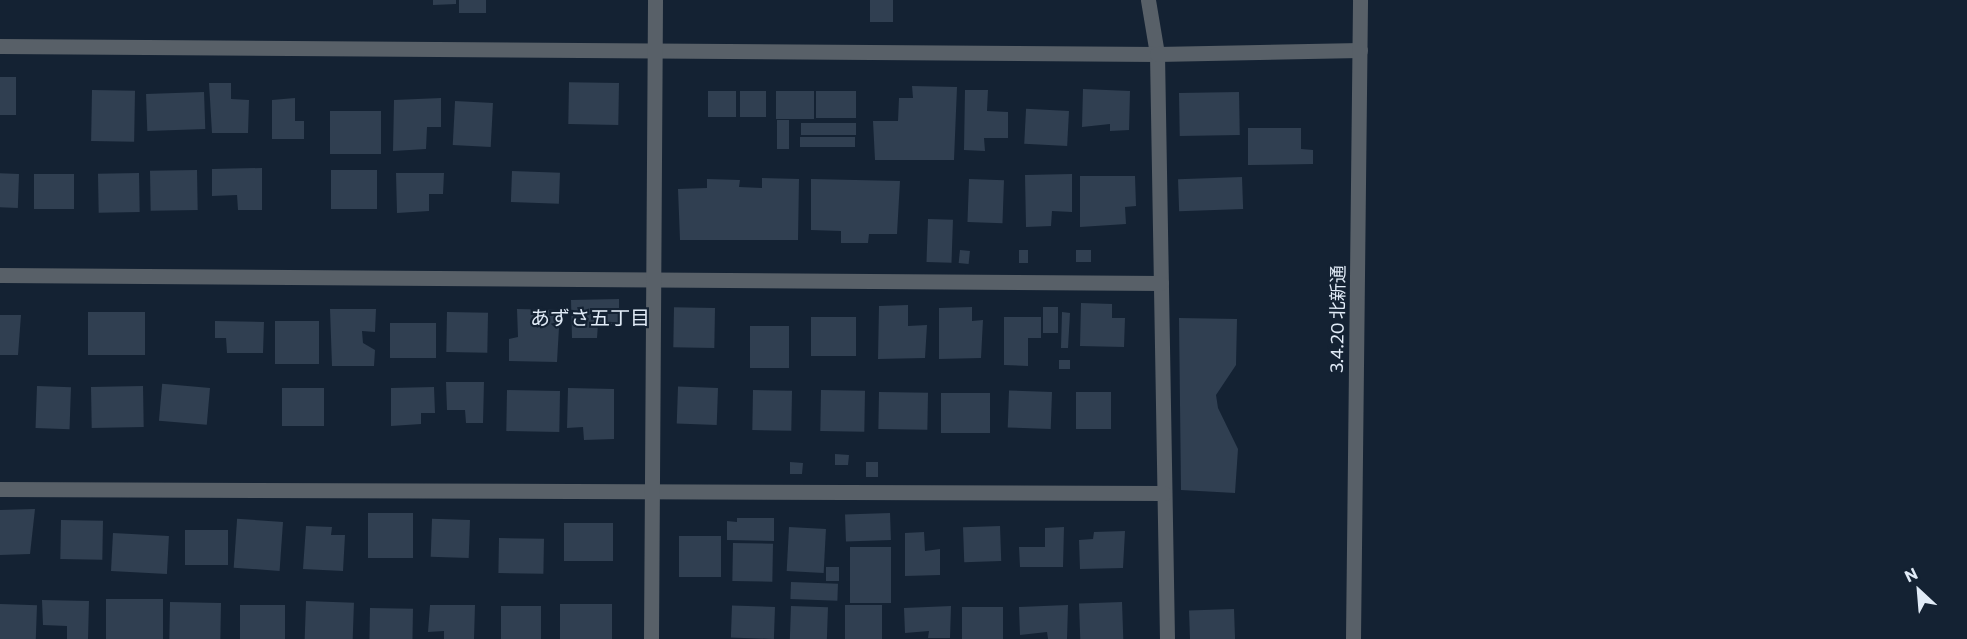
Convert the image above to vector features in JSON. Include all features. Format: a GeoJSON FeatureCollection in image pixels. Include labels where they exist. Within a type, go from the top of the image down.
{"type":"FeatureCollection","features":[{"type":"Feature","properties":{"kind":"street"},"geometry":{"type":"LineString","coordinates":[[651,639],[655,0]]}},
{"type":"Feature","properties":{"kind":"street"},"geometry":{"type":"LineString","coordinates":[[1148,0],[1157,54],[1167,639]]}},
{"type":"Feature","properties":{"kind":"street","name":"3.4.20 北新通"},"geometry":{"type":"LineString","coordinates":[[1353,639],[1360,0]]}},
{"type":"Feature","properties":{"kind":"street"},"geometry":{"type":"LineString","coordinates":[[0,46],[1157,54],[1360,50]]}},
{"type":"Feature","properties":{"kind":"street"},"geometry":{"type":"LineString","coordinates":[[0,275],[1161,283]]}},
{"type":"Feature","properties":{"kind":"street"},"geometry":{"type":"LineString","coordinates":[[0,489],[1164,494]]}},
{"type":"Feature","properties":{"kind":"building"},"geometry":{"type":"Polygon","coordinates":[[[433,0],[456,0],[456,4],[433,5],[433,0]]]}},
{"type":"Feature","properties":{"kind":"building"},"geometry":{"type":"Polygon","coordinates":[[[459,0],[486,0],[486,13],[459,13],[459,0]]]}},
{"type":"Feature","properties":{"kind":"building"},"geometry":{"type":"Polygon","coordinates":[[[870,0],[893,0],[893,22],[870,22],[870,0]]]}},
{"type":"Feature","properties":{"kind":"building"},"geometry":{"type":"Polygon","coordinates":[[[0,77],[16,77],[16,115],[0,115],[0,77]]]}},
{"type":"Feature","properties":{"kind":"building"},"geometry":{"type":"Polygon","coordinates":[[[569,82],[619,83],[618,125],[568,124],[569,82]]]}},
{"type":"Feature","properties":{"kind":"building"},"geometry":{"type":"Polygon","coordinates":[[[209,83],[231,83],[231,99],[249,100],[248,133],[212,133],[209,83]]]}},
{"type":"Feature","properties":{"kind":"building"},"geometry":{"type":"Polygon","coordinates":[[[912,86],[957,87],[954,160],[875,160],[873,121],[898,121],[899,98],[913,98],[912,86]]]}},
{"type":"Feature","properties":{"kind":"building"},"geometry":{"type":"Polygon","coordinates":[[[1083,89],[1130,91],[1129,130],[1110,131],[1110,124],[1082,127],[1083,89]]]}},
{"type":"Feature","properties":{"kind":"building"},"geometry":{"type":"Polygon","coordinates":[[[92,90],[135,91],[134,142],[91,141],[92,90]]]}},
{"type":"Feature","properties":{"kind":"building"},"geometry":{"type":"Polygon","coordinates":[[[965,90],[988,90],[987,111],[1008,112],[1008,138],[984,138],[985,151],[964,150],[965,90]]]}},
{"type":"Feature","properties":{"kind":"building"},"geometry":{"type":"Polygon","coordinates":[[[708,91],[736,91],[736,117],[708,117],[708,91]]]}},
{"type":"Feature","properties":{"kind":"building"},"geometry":{"type":"Polygon","coordinates":[[[740,91],[766,91],[766,117],[740,117],[740,91]]]}},
{"type":"Feature","properties":{"kind":"building"},"geometry":{"type":"Polygon","coordinates":[[[776,91],[814,91],[814,119],[776,119],[776,91]]]}},
{"type":"Feature","properties":{"kind":"building"},"geometry":{"type":"Polygon","coordinates":[[[816,91],[856,91],[856,118],[816,118],[816,91]]]}},
{"type":"Feature","properties":{"kind":"building"},"geometry":{"type":"Polygon","coordinates":[[[204,92],[205,129],[147,131],[146,94],[204,92]]]}},
{"type":"Feature","properties":{"kind":"building"},"geometry":{"type":"Polygon","coordinates":[[[1239,92],[1240,135],[1180,136],[1179,93],[1239,92]]]}},
{"type":"Feature","properties":{"kind":"building"},"geometry":{"type":"Polygon","coordinates":[[[295,98],[295,121],[304,121],[304,139],[272,139],[272,100],[295,98]]]}},
{"type":"Feature","properties":{"kind":"building"},"geometry":{"type":"Polygon","coordinates":[[[441,98],[441,127],[427,127],[426,149],[393,151],[394,100],[441,98]]]}},
{"type":"Feature","properties":{"kind":"building"},"geometry":{"type":"Polygon","coordinates":[[[455,101],[493,103],[491,147],[453,145],[455,101]]]}},
{"type":"Feature","properties":{"kind":"building"},"geometry":{"type":"Polygon","coordinates":[[[1026,109],[1069,111],[1067,146],[1024,144],[1026,109]]]}},
{"type":"Feature","properties":{"kind":"building"},"geometry":{"type":"Polygon","coordinates":[[[330,111],[381,111],[381,154],[330,154],[330,111]]]}},
{"type":"Feature","properties":{"kind":"building"},"geometry":{"type":"Polygon","coordinates":[[[777,120],[789,120],[789,149],[777,149],[777,120]]]}},
{"type":"Feature","properties":{"kind":"building"},"geometry":{"type":"Polygon","coordinates":[[[801,123],[856,123],[856,135],[801,135],[801,123]]]}},
{"type":"Feature","properties":{"kind":"building"},"geometry":{"type":"Polygon","coordinates":[[[1248,128],[1301,128],[1301,149],[1313,150],[1313,164],[1248,165],[1248,128]]]}},
{"type":"Feature","properties":{"kind":"building"},"geometry":{"type":"Polygon","coordinates":[[[800,137],[855,137],[855,147],[800,147],[800,137]]]}},
{"type":"Feature","properties":{"kind":"building"},"geometry":{"type":"Polygon","coordinates":[[[262,168],[262,210],[238,210],[237,195],[212,196],[212,169],[262,168]]]}},
{"type":"Feature","properties":{"kind":"building"},"geometry":{"type":"Polygon","coordinates":[[[197,170],[198,210],[151,211],[150,171],[197,170]]]}},
{"type":"Feature","properties":{"kind":"building"},"geometry":{"type":"Polygon","coordinates":[[[331,170],[377,170],[377,209],[331,209],[331,170]]]}},
{"type":"Feature","properties":{"kind":"building"},"geometry":{"type":"Polygon","coordinates":[[[512,171],[560,173],[559,204],[511,202],[512,171]]]}},
{"type":"Feature","properties":{"kind":"building"},"geometry":{"type":"Polygon","coordinates":[[[0,173],[19,174],[18,208],[0,207],[0,173]]]}},
{"type":"Feature","properties":{"kind":"building"},"geometry":{"type":"Polygon","coordinates":[[[139,173],[140,212],[99,213],[98,174],[139,173]]]}},
{"type":"Feature","properties":{"kind":"building"},"geometry":{"type":"Polygon","coordinates":[[[396,173],[444,173],[443,194],[429,194],[429,211],[397,213],[396,173]]]}},
{"type":"Feature","properties":{"kind":"building"},"geometry":{"type":"Polygon","coordinates":[[[34,174],[74,174],[74,209],[34,209],[34,174]]]}},
{"type":"Feature","properties":{"kind":"building"},"geometry":{"type":"Polygon","coordinates":[[[1072,174],[1072,212],[1052,211],[1051,226],[1026,227],[1025,175],[1072,174]]]}},
{"type":"Feature","properties":{"kind":"building"},"geometry":{"type":"Polygon","coordinates":[[[1080,176],[1135,176],[1136,206],[1125,207],[1126,224],[1080,227],[1080,176]]]}},
{"type":"Feature","properties":{"kind":"building"},"geometry":{"type":"Polygon","coordinates":[[[1242,177],[1243,209],[1179,211],[1178,179],[1242,177]]]}},
{"type":"Feature","properties":{"kind":"building"},"geometry":{"type":"Polygon","coordinates":[[[762,178],[799,179],[798,240],[680,240],[678,189],[707,188],[707,179],[740,180],[739,187],[762,188],[762,178]]]}},
{"type":"Feature","properties":{"kind":"building"},"geometry":{"type":"Polygon","coordinates":[[[811,179],[900,181],[897,234],[869,234],[868,243],[841,243],[841,231],[811,230],[811,179]]]}},
{"type":"Feature","properties":{"kind":"building"},"geometry":{"type":"Polygon","coordinates":[[[969,179],[1004,180],[1002,223],[967,222],[969,179]]]}},
{"type":"Feature","properties":{"kind":"building"},"geometry":{"type":"Polygon","coordinates":[[[928,219],[953,220],[951,263],[926,262],[928,219]]]}},
{"type":"Feature","properties":{"kind":"building"},"geometry":{"type":"Polygon","coordinates":[[[960,250],[970,251],[969,264],[959,263],[960,250]]]}},
{"type":"Feature","properties":{"kind":"building"},"geometry":{"type":"Polygon","coordinates":[[[1019,250],[1028,250],[1028,263],[1019,263],[1019,250]]]}},
{"type":"Feature","properties":{"kind":"building"},"geometry":{"type":"Polygon","coordinates":[[[1076,250],[1091,250],[1091,262],[1076,262],[1076,250]]]}},
{"type":"Feature","properties":{"kind":"building"},"geometry":{"type":"Polygon","coordinates":[[[619,299],[619,324],[598,324],[597,338],[572,338],[571,300],[619,299]]]}},
{"type":"Feature","properties":{"kind":"building"},"geometry":{"type":"Polygon","coordinates":[[[1081,303],[1112,304],[1112,318],[1125,318],[1124,347],[1080,346],[1081,303]]]}},
{"type":"Feature","properties":{"kind":"building"},"geometry":{"type":"Polygon","coordinates":[[[908,305],[908,326],[927,325],[925,358],[878,359],[879,306],[908,305]]]}},
{"type":"Feature","properties":{"kind":"building"},"geometry":{"type":"Polygon","coordinates":[[[674,307],[715,308],[714,348],[673,347],[674,307]]]}},
{"type":"Feature","properties":{"kind":"building"},"geometry":{"type":"Polygon","coordinates":[[[972,307],[972,321],[983,320],[981,358],[939,359],[939,308],[972,307]]]}},
{"type":"Feature","properties":{"kind":"building"},"geometry":{"type":"Polygon","coordinates":[[[1043,307],[1058,307],[1058,333],[1043,333],[1043,307]]]}},
{"type":"Feature","properties":{"kind":"building"},"geometry":{"type":"Polygon","coordinates":[[[330,309],[376,309],[375,332],[362,331],[363,343],[375,350],[374,366],[332,366],[330,309]]]}},
{"type":"Feature","properties":{"kind":"building"},"geometry":{"type":"Polygon","coordinates":[[[517,309],[560,310],[557,362],[509,361],[509,339],[518,337],[517,309]]]}},
{"type":"Feature","properties":{"kind":"building"},"geometry":{"type":"Polygon","coordinates":[[[88,312],[145,312],[145,355],[88,355],[88,312]]]}},
{"type":"Feature","properties":{"kind":"building"},"geometry":{"type":"Polygon","coordinates":[[[447,312],[488,313],[487,353],[446,352],[447,312]]]}},
{"type":"Feature","properties":{"kind":"building"},"geometry":{"type":"Polygon","coordinates":[[[1062,312],[1070,313],[1068,348],[1061,348],[1062,312]]]}},
{"type":"Feature","properties":{"kind":"building"},"geometry":{"type":"Polygon","coordinates":[[[0,315],[21,315],[18,355],[0,355],[0,315]]]}},
{"type":"Feature","properties":{"kind":"building"},"geometry":{"type":"Polygon","coordinates":[[[811,317],[856,317],[856,356],[811,356],[811,317]]]}},
{"type":"Feature","properties":{"kind":"building"},"geometry":{"type":"Polygon","coordinates":[[[1004,317],[1041,317],[1041,338],[1028,338],[1028,366],[1004,365],[1004,317]]]}},
{"type":"Feature","properties":{"kind":"building"},"geometry":{"type":"Polygon","coordinates":[[[1179,318],[1237,319],[1236,365],[1216,395],[1218,408],[1238,449],[1235,493],[1181,490],[1179,318]]]}},
{"type":"Feature","properties":{"kind":"building"},"geometry":{"type":"Polygon","coordinates":[[[215,321],[264,322],[263,353],[227,353],[226,338],[215,338],[215,321]]]}},
{"type":"Feature","properties":{"kind":"building"},"geometry":{"type":"Polygon","coordinates":[[[275,321],[319,321],[319,364],[275,364],[275,321]]]}},
{"type":"Feature","properties":{"kind":"building"},"geometry":{"type":"Polygon","coordinates":[[[390,323],[436,323],[436,358],[390,358],[390,323]]]}},
{"type":"Feature","properties":{"kind":"building"},"geometry":{"type":"Polygon","coordinates":[[[750,326],[789,326],[789,368],[750,368],[750,326]]]}},
{"type":"Feature","properties":{"kind":"building"},"geometry":{"type":"Polygon","coordinates":[[[1059,360],[1070,360],[1070,369],[1059,369],[1059,360]]]}},
{"type":"Feature","properties":{"kind":"building"},"geometry":{"type":"Polygon","coordinates":[[[446,382],[484,382],[483,423],[466,423],[465,410],[447,410],[446,382]]]}},
{"type":"Feature","properties":{"kind":"building"},"geometry":{"type":"Polygon","coordinates":[[[162,384],[210,388],[207,425],[159,421],[162,384]]]}},
{"type":"Feature","properties":{"kind":"building"},"geometry":{"type":"Polygon","coordinates":[[[37,386],[71,387],[70,429],[36,428],[37,386]]]}},
{"type":"Feature","properties":{"kind":"building"},"geometry":{"type":"Polygon","coordinates":[[[143,386],[144,427],[92,428],[91,387],[143,386]]]}},
{"type":"Feature","properties":{"kind":"building"},"geometry":{"type":"Polygon","coordinates":[[[434,387],[435,413],[421,413],[421,424],[391,426],[391,388],[434,387]]]}},
{"type":"Feature","properties":{"kind":"building"},"geometry":{"type":"Polygon","coordinates":[[[678,387],[718,388],[717,425],[677,424],[678,387]]]}},
{"type":"Feature","properties":{"kind":"building"},"geometry":{"type":"Polygon","coordinates":[[[282,388],[324,388],[324,426],[282,426],[282,388]]]}},
{"type":"Feature","properties":{"kind":"building"},"geometry":{"type":"Polygon","coordinates":[[[568,388],[614,389],[614,439],[584,440],[583,427],[567,428],[568,388]]]}},
{"type":"Feature","properties":{"kind":"building"},"geometry":{"type":"Polygon","coordinates":[[[507,390],[560,391],[559,432],[506,431],[507,390]]]}},
{"type":"Feature","properties":{"kind":"building"},"geometry":{"type":"Polygon","coordinates":[[[753,390],[792,391],[791,431],[752,430],[753,390]]]}},
{"type":"Feature","properties":{"kind":"building"},"geometry":{"type":"Polygon","coordinates":[[[821,390],[865,391],[864,432],[820,431],[821,390]]]}},
{"type":"Feature","properties":{"kind":"building"},"geometry":{"type":"Polygon","coordinates":[[[1009,390],[1052,392],[1051,429],[1008,427],[1009,390]]]}},
{"type":"Feature","properties":{"kind":"building"},"geometry":{"type":"Polygon","coordinates":[[[879,392],[928,393],[927,430],[878,429],[879,392]]]}},
{"type":"Feature","properties":{"kind":"building"},"geometry":{"type":"Polygon","coordinates":[[[1076,392],[1111,392],[1111,429],[1076,429],[1076,392]]]}},
{"type":"Feature","properties":{"kind":"building"},"geometry":{"type":"Polygon","coordinates":[[[941,393],[990,393],[990,433],[941,433],[941,393]]]}},
{"type":"Feature","properties":{"kind":"building"},"geometry":{"type":"Polygon","coordinates":[[[835,454],[849,455],[848,465],[835,465],[835,454]]]}},
{"type":"Feature","properties":{"kind":"building"},"geometry":{"type":"Polygon","coordinates":[[[790,462],[803,463],[802,474],[790,474],[790,462]]]}},
{"type":"Feature","properties":{"kind":"building"},"geometry":{"type":"Polygon","coordinates":[[[866,462],[878,462],[878,477],[866,477],[866,462]]]}},
{"type":"Feature","properties":{"kind":"building"},"geometry":{"type":"Polygon","coordinates":[[[35,509],[30,554],[0,555],[0,510],[35,509]]]}},
{"type":"Feature","properties":{"kind":"building"},"geometry":{"type":"Polygon","coordinates":[[[368,513],[413,513],[413,558],[368,558],[368,513]]]}},
{"type":"Feature","properties":{"kind":"building"},"geometry":{"type":"Polygon","coordinates":[[[890,513],[891,540],[846,542],[845,515],[890,513]]]}},
{"type":"Feature","properties":{"kind":"building"},"geometry":{"type":"Polygon","coordinates":[[[737,518],[774,518],[774,541],[727,540],[727,521],[737,522],[737,518]]]}},
{"type":"Feature","properties":{"kind":"building"},"geometry":{"type":"Polygon","coordinates":[[[237,519],[283,522],[280,571],[234,568],[237,519]]]}},
{"type":"Feature","properties":{"kind":"building"},"geometry":{"type":"Polygon","coordinates":[[[432,519],[470,520],[469,558],[431,557],[432,519]]]}},
{"type":"Feature","properties":{"kind":"building"},"geometry":{"type":"Polygon","coordinates":[[[61,520],[103,521],[102,560],[60,559],[61,520]]]}},
{"type":"Feature","properties":{"kind":"building"},"geometry":{"type":"Polygon","coordinates":[[[564,523],[613,523],[613,561],[564,561],[564,523]]]}},
{"type":"Feature","properties":{"kind":"building"},"geometry":{"type":"Polygon","coordinates":[[[306,526],[332,527],[331,535],[345,535],[343,571],[303,569],[306,526]]]}},
{"type":"Feature","properties":{"kind":"building"},"geometry":{"type":"Polygon","coordinates":[[[1000,526],[1001,561],[964,562],[963,527],[1000,526]]]}},
{"type":"Feature","properties":{"kind":"building"},"geometry":{"type":"Polygon","coordinates":[[[789,527],[826,529],[824,573],[787,571],[789,527]]]}},
{"type":"Feature","properties":{"kind":"building"},"geometry":{"type":"Polygon","coordinates":[[[1064,527],[1063,567],[1020,567],[1019,547],[1045,547],[1045,528],[1064,527]]]}},
{"type":"Feature","properties":{"kind":"building"},"geometry":{"type":"Polygon","coordinates":[[[185,530],[228,530],[228,565],[185,565],[185,530]]]}},
{"type":"Feature","properties":{"kind":"building"},"geometry":{"type":"Polygon","coordinates":[[[1125,531],[1123,568],[1080,569],[1079,540],[1093,539],[1094,532],[1125,531]]]}},
{"type":"Feature","properties":{"kind":"building"},"geometry":{"type":"Polygon","coordinates":[[[924,532],[925,551],[940,549],[940,575],[905,576],[905,533],[924,532]]]}},
{"type":"Feature","properties":{"kind":"building"},"geometry":{"type":"Polygon","coordinates":[[[113,533],[169,536],[167,574],[111,571],[113,533]]]}},
{"type":"Feature","properties":{"kind":"building"},"geometry":{"type":"Polygon","coordinates":[[[679,536],[721,536],[721,577],[679,577],[679,536]]]}},
{"type":"Feature","properties":{"kind":"building"},"geometry":{"type":"Polygon","coordinates":[[[499,538],[544,539],[543,574],[498,573],[499,538]]]}},
{"type":"Feature","properties":{"kind":"building"},"geometry":{"type":"Polygon","coordinates":[[[733,543],[773,544],[772,582],[732,581],[733,543]]]}},
{"type":"Feature","properties":{"kind":"building"},"geometry":{"type":"Polygon","coordinates":[[[850,547],[891,547],[891,603],[850,603],[850,547]]]}},
{"type":"Feature","properties":{"kind":"building"},"geometry":{"type":"Polygon","coordinates":[[[826,567],[839,567],[839,581],[826,581],[826,567]]]}},
{"type":"Feature","properties":{"kind":"building"},"geometry":{"type":"Polygon","coordinates":[[[791,582],[838,584],[837,601],[790,599],[791,582]]]}},
{"type":"Feature","properties":{"kind":"building"},"geometry":{"type":"Polygon","coordinates":[[[106,599],[163,599],[163,639],[106,639],[106,599]]]}},
{"type":"Feature","properties":{"kind":"building"},"geometry":{"type":"Polygon","coordinates":[[[42,600],[89,601],[88,639],[67,639],[67,626],[43,625],[42,600]]]}},
{"type":"Feature","properties":{"kind":"building"},"geometry":{"type":"Polygon","coordinates":[[[306,601],[354,603],[353,639],[305,639],[306,601]]]}},
{"type":"Feature","properties":{"kind":"building"},"geometry":{"type":"Polygon","coordinates":[[[170,602],[221,603],[220,639],[169,639],[170,602]]]}},
{"type":"Feature","properties":{"kind":"building"},"geometry":{"type":"Polygon","coordinates":[[[1122,602],[1123,639],[1080,639],[1079,604],[1122,602]]]}},
{"type":"Feature","properties":{"kind":"building"},"geometry":{"type":"Polygon","coordinates":[[[0,604],[37,605],[36,639],[0,639],[0,604]]]}},
{"type":"Feature","properties":{"kind":"building"},"geometry":{"type":"Polygon","coordinates":[[[560,604],[612,604],[612,639],[560,639],[560,604]]]}},
{"type":"Feature","properties":{"kind":"building"},"geometry":{"type":"Polygon","coordinates":[[[240,605],[285,605],[285,639],[240,639],[240,605]]]}},
{"type":"Feature","properties":{"kind":"building"},"geometry":{"type":"Polygon","coordinates":[[[430,605],[475,605],[474,639],[444,639],[444,631],[428,632],[430,605]]]}},
{"type":"Feature","properties":{"kind":"building"},"geometry":{"type":"Polygon","coordinates":[[[732,605],[775,607],[774,639],[731,637],[732,605]]]}},
{"type":"Feature","properties":{"kind":"building"},"geometry":{"type":"Polygon","coordinates":[[[845,605],[882,605],[882,639],[845,639],[845,605]]]}},
{"type":"Feature","properties":{"kind":"building"},"geometry":{"type":"Polygon","coordinates":[[[1068,605],[1067,639],[1048,639],[1047,632],[1020,635],[1019,607],[1068,605]]]}},
{"type":"Feature","properties":{"kind":"building"},"geometry":{"type":"Polygon","coordinates":[[[501,606],[541,606],[541,639],[501,639],[501,606]]]}},
{"type":"Feature","properties":{"kind":"building"},"geometry":{"type":"Polygon","coordinates":[[[791,606],[828,607],[827,639],[790,639],[791,606]]]}},
{"type":"Feature","properties":{"kind":"building"},"geometry":{"type":"Polygon","coordinates":[[[951,606],[950,638],[928,638],[929,631],[905,633],[904,608],[951,606]]]}},
{"type":"Feature","properties":{"kind":"building"},"geometry":{"type":"Polygon","coordinates":[[[962,607],[1003,607],[1003,639],[962,639],[962,607]]]}},
{"type":"Feature","properties":{"kind":"building"},"geometry":{"type":"Polygon","coordinates":[[[370,608],[413,609],[412,639],[369,639],[370,608]]]}},
{"type":"Feature","properties":{"kind":"building"},"geometry":{"type":"Polygon","coordinates":[[[1234,609],[1235,639],[1190,639],[1189,611],[1234,609]]]}},
{"type":"Feature","properties":{"kind":"district","name":"あずさ五丁目"},"geometry":{"type":"Point","coordinates":[590,317]}}]}
